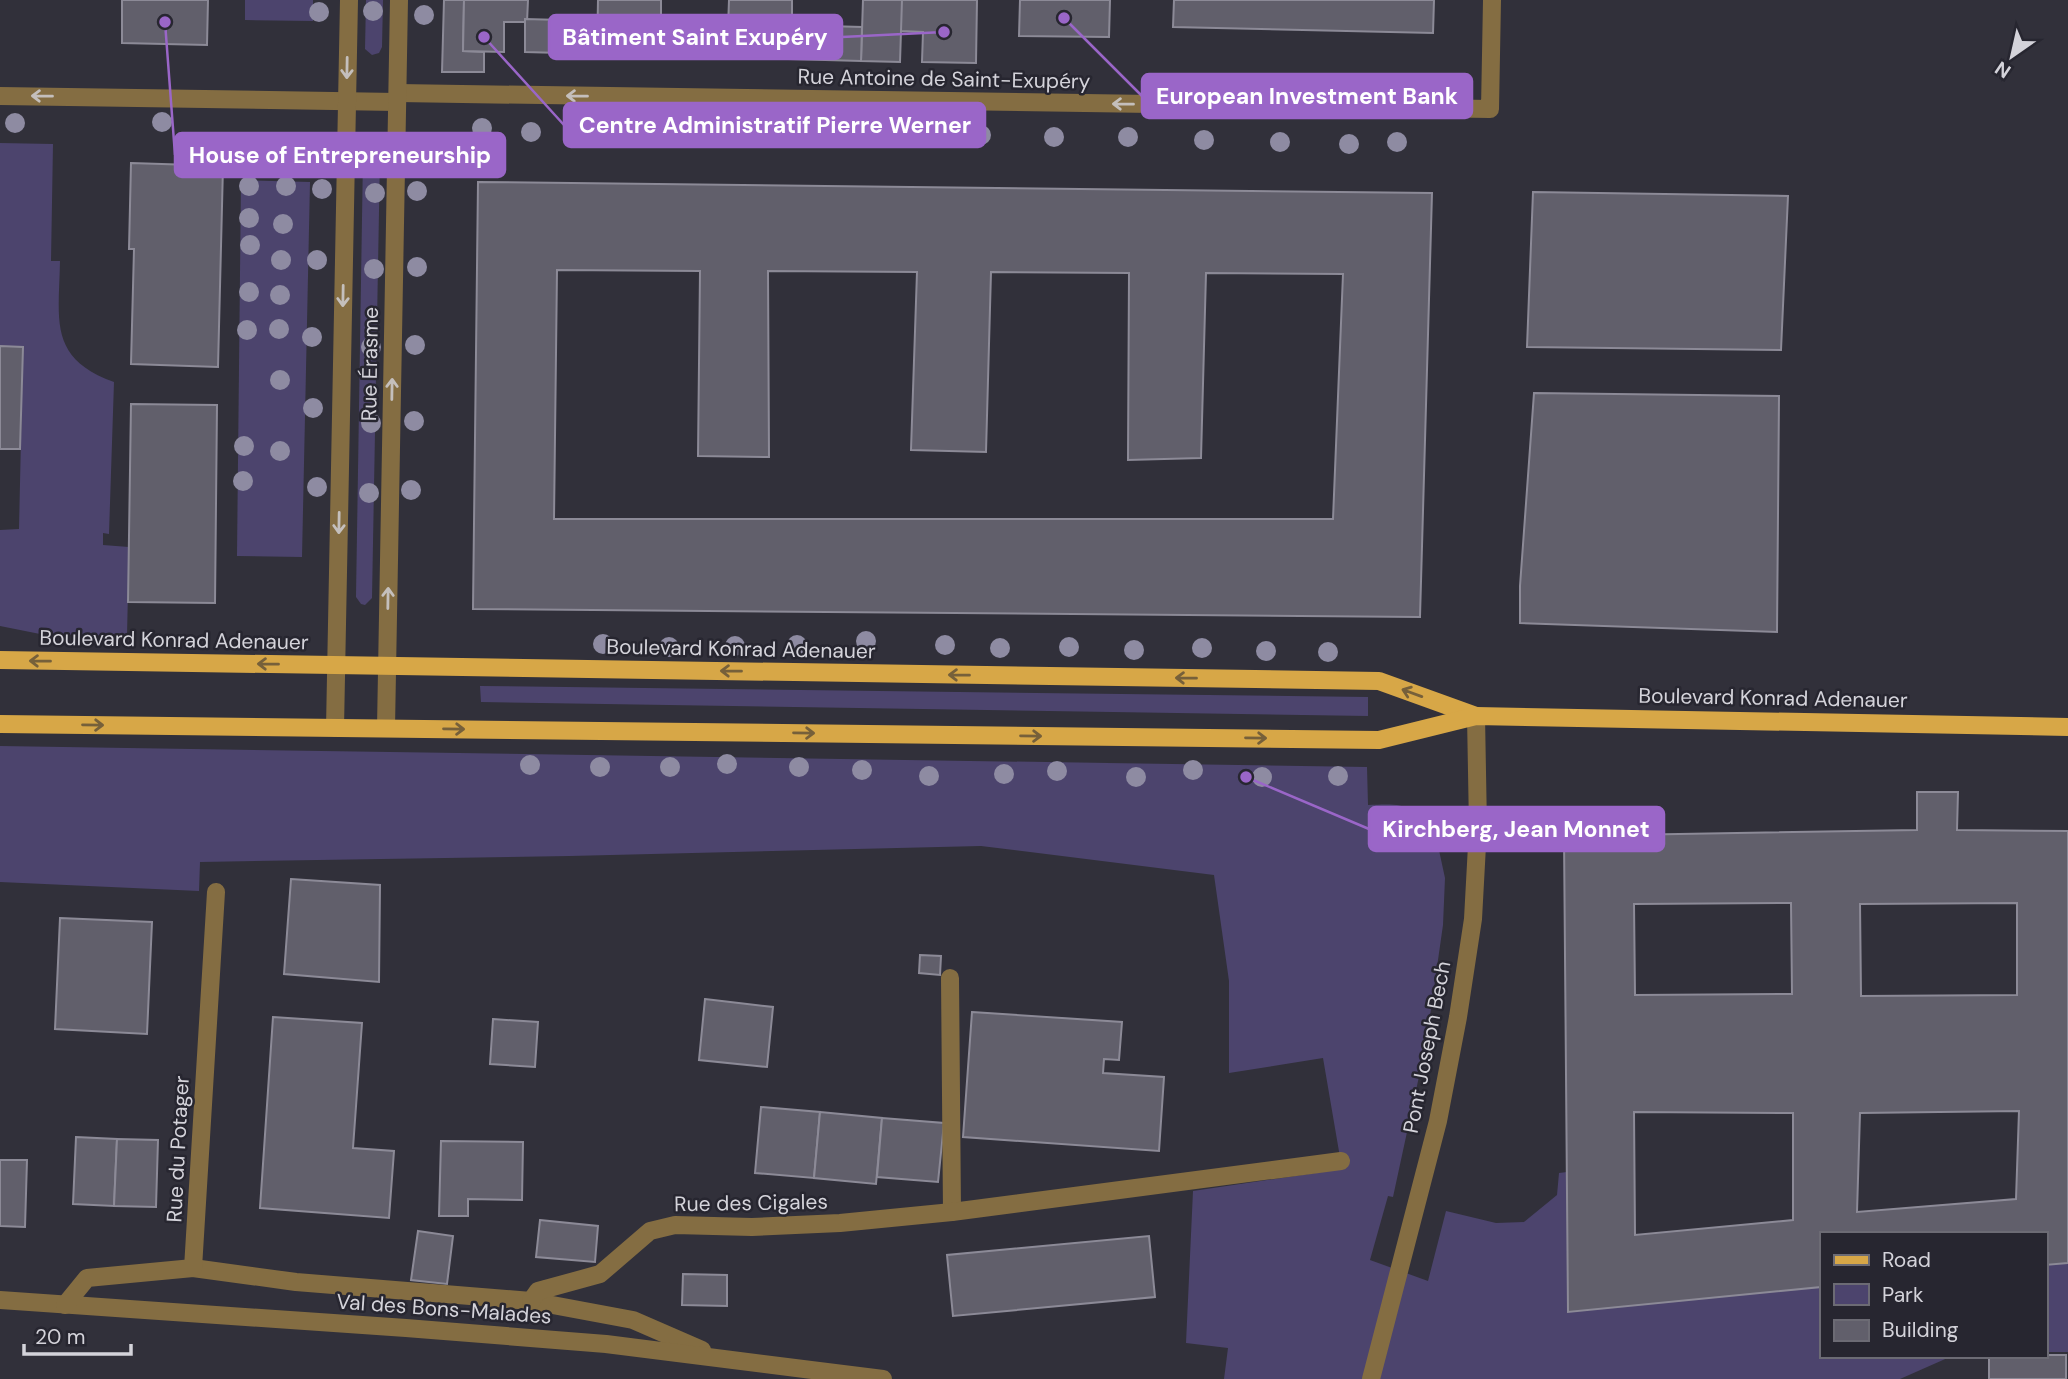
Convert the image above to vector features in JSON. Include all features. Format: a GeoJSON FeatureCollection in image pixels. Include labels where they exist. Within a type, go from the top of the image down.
{"type":"FeatureCollection","features":[{"type":"Feature","properties":{"kind":"main road","name":"Boulevard Konrad Adenauer"},"geometry":{"type":"LineString","coordinates":[[0,660],[1380,681],[1476,716]]}},
{"type":"Feature","properties":{"kind":"main road","name":"Boulevard Konrad Adenauer"},"geometry":{"type":"LineString","coordinates":[[0,724],[1379,740],[1476,716],[2068,726]]}},
{"type":"Feature","properties":{"kind":"street","name":"Rue Érasme"},"geometry":{"type":"LineString","coordinates":[[335,728],[349,0]]}},
{"type":"Feature","properties":{"kind":"street","name":"Rue Érasme"},"geometry":{"type":"LineString","coordinates":[[386,728],[399,0]]}},
{"type":"Feature","properties":{"kind":"street","name":"Rue Antoine de Saint-Exupéry"},"geometry":{"type":"LineString","coordinates":[[0,96],[347,101],[398,97],[1489,109],[1492,0]]}},
{"type":"Feature","properties":{"kind":"street","name":"Pont Joseph Bech"},"geometry":{"type":"LineString","coordinates":[[1371,1379],[1438,1121],[1458,1017],[1473,919],[1478,827],[1476,716]]}},
{"type":"Feature","properties":{"kind":"street","name":"Rue du Potager"},"geometry":{"type":"LineString","coordinates":[[193,1268],[216,892]]}},
{"type":"Feature","properties":{"kind":"street"},"geometry":{"type":"LineString","coordinates":[[950,978],[952,1212]]}},
{"type":"Feature","properties":{"kind":"street","name":"Rue des Cigales"},"geometry":{"type":"LineString","coordinates":[[531,1301],[538,1291],[600,1274],[650,1231],[675,1225],[752,1227],[840,1223],[952,1212],[1341,1161]]}},
{"type":"Feature","properties":{"kind":"street"},"geometry":{"type":"LineString","coordinates":[[65,1304],[87,1278],[193,1268],[296,1282],[531,1301],[633,1320],[721,1358]]}},
{"type":"Feature","properties":{"kind":"street","name":"Val des Bons-Malades"},"geometry":{"type":"LineString","coordinates":[[0,1300],[606,1344],[883,1379]]}},
{"type":"Feature","properties":{"kind":"green space"},"geometry":{"type":"Polygon","coordinates":[[[245,0],[313,0],[313,21],[245,20],[245,0]]]}},
{"type":"Feature","properties":{"kind":"green space"},"geometry":{"type":"Polygon","coordinates":[[[366,0],[383,0],[382,47],[379,53],[372,55],[365,49],[366,0]]]}},
{"type":"Feature","properties":{"kind":"green space"},"geometry":{"type":"Polygon","coordinates":[[[0,143],[53,144],[51,261],[60,261],[59,319],[62,335],[68,349],[78,361],[114,382],[109,534],[103,533],[103,545],[129,547],[127,636],[40,634],[0,626],[0,530],[19,529],[23,347],[0,346],[0,143]]]}},
{"type":"Feature","properties":{"kind":"green space"},"geometry":{"type":"Polygon","coordinates":[[[368,148],[377,149],[380,156],[372,598],[365,605],[356,597],[363,156],[368,148]]]}},
{"type":"Feature","properties":{"kind":"green space"},"geometry":{"type":"Polygon","coordinates":[[[241,180],[310,182],[302,557],[237,556],[241,180]]]}},
{"type":"Feature","properties":{"kind":"green space"},"geometry":{"type":"Polygon","coordinates":[[[480,686],[1368,697],[1368,716],[481,702],[480,686]]]}},
{"type":"Feature","properties":{"kind":"green space"},"geometry":{"type":"Polygon","coordinates":[[[0,746],[1367,767],[1368,805],[1400,806],[1414,812],[1429,839],[1437,841],[1445,878],[1443,925],[1426,1044],[1393,1197],[1388,1196],[1370,1260],[1428,1281],[1446,1211],[1496,1223],[1524,1222],[1557,1195],[1559,1173],[1567,1172],[1568,1311],[1820,1287],[1820,1358],[1947,1358],[1900,1379],[1224,1379],[1228,1348],[1186,1343],[1193,1191],[1342,1169],[1323,1058],[1229,1073],[1229,981],[1214,875],[981,846],[200,862],[199,891],[0,882],[0,746]]]}},
{"type":"Feature","properties":{"kind":"green space"},"geometry":{"type":"Polygon","coordinates":[[[2068,1263],[2068,1352],[2047,1352],[2047,1265],[2068,1263]]]}},
{"type":"Feature","properties":{"kind":"building"},"geometry":{"type":"Polygon","coordinates":[[[122,0],[208,0],[207,45],[122,43],[122,0]]]}},
{"type":"Feature","properties":{"kind":"building"},"geometry":{"type":"Polygon","coordinates":[[[444,0],[464,0],[463,51],[484,52],[484,72],[442,72],[444,0]]]}},
{"type":"Feature","properties":{"kind":"building"},"geometry":{"type":"Polygon","coordinates":[[[464,0],[528,0],[527,22],[504,22],[504,52],[463,51],[464,0]]]}},
{"type":"Feature","properties":{"kind":"building"},"geometry":{"type":"Polygon","coordinates":[[[598,0],[661,0],[661,26],[636,25],[636,54],[597,54],[598,0]]]}},
{"type":"Feature","properties":{"kind":"building"},"geometry":{"type":"Polygon","coordinates":[[[729,0],[792,0],[792,29],[770,29],[768,57],[727,56],[729,0]]]}},
{"type":"Feature","properties":{"kind":"building"},"geometry":{"type":"Polygon","coordinates":[[[863,0],[924,0],[923,32],[901,31],[900,62],[861,61],[863,0]]]}},
{"type":"Feature","properties":{"kind":"building"},"geometry":{"type":"Polygon","coordinates":[[[902,0],[977,0],[976,63],[922,62],[923,32],[901,31],[902,0]]]}},
{"type":"Feature","properties":{"kind":"building"},"geometry":{"type":"Polygon","coordinates":[[[1020,0],[1110,0],[1109,37],[1019,36],[1020,0]]]}},
{"type":"Feature","properties":{"kind":"building"},"geometry":{"type":"Polygon","coordinates":[[[1174,0],[1434,0],[1433,33],[1173,27],[1174,0]]]}},
{"type":"Feature","properties":{"kind":"building"},"geometry":{"type":"Polygon","coordinates":[[[525,19],[597,21],[597,54],[525,52],[525,19]]]}},
{"type":"Feature","properties":{"kind":"building"},"geometry":{"type":"Polygon","coordinates":[[[790,25],[862,27],[861,61],[789,59],[790,25]]]}},
{"type":"Feature","properties":{"kind":"building"},"geometry":{"type":"Polygon","coordinates":[[[131,163],[223,166],[218,367],[131,364],[134,249],[129,249],[131,163]]]}},
{"type":"Feature","properties":{"kind":"building"},"geometry":{"type":"Polygon","coordinates":[[[478,182],[1432,193],[1420,617],[473,609],[478,182]],[[557,270],[554,519],[1333,519],[1343,274],[1206,273],[1201,458],[1128,460],[1129,273],[991,272],[986,452],[911,450],[917,272],[768,271],[769,457],[698,456],[700,271],[557,270]]]}},
{"type":"Feature","properties":{"kind":"building"},"geometry":{"type":"Polygon","coordinates":[[[1533,192],[1788,196],[1781,350],[1527,347],[1533,192]]]}},
{"type":"Feature","properties":{"kind":"building"},"geometry":{"type":"Polygon","coordinates":[[[0,346],[23,347],[20,449],[0,449],[0,346]]]}},
{"type":"Feature","properties":{"kind":"building"},"geometry":{"type":"Polygon","coordinates":[[[1534,393],[1779,396],[1777,632],[1520,623],[1520,586],[1534,393]]]}},
{"type":"Feature","properties":{"kind":"building"},"geometry":{"type":"Polygon","coordinates":[[[131,404],[217,405],[215,603],[128,602],[131,404]]]}},
{"type":"Feature","properties":{"kind":"building"},"geometry":{"type":"Polygon","coordinates":[[[1917,792],[1958,792],[1957,830],[2068,831],[2068,1263],[2047,1265],[2047,1232],[1820,1232],[1820,1287],[1568,1312],[1564,836],[1917,830],[1917,792]],[[1791,903],[1634,904],[1635,995],[1792,994],[1791,903]],[[2017,903],[1860,904],[1861,996],[2017,995],[2017,903]],[[2019,1111],[1860,1113],[1857,1212],[2016,1199],[2019,1111]],[[1634,1112],[1635,1235],[1793,1220],[1793,1113],[1634,1112]]]}},
{"type":"Feature","properties":{"kind":"building"},"geometry":{"type":"Polygon","coordinates":[[[291,879],[380,885],[379,982],[284,974],[291,879]]]}},
{"type":"Feature","properties":{"kind":"building"},"geometry":{"type":"Polygon","coordinates":[[[60,918],[152,922],[147,1034],[55,1029],[60,918]]]}},
{"type":"Feature","properties":{"kind":"building"},"geometry":{"type":"Polygon","coordinates":[[[920,955],[941,956],[940,975],[919,973],[920,955]]]}},
{"type":"Feature","properties":{"kind":"building"},"geometry":{"type":"Polygon","coordinates":[[[705,999],[773,1007],[767,1067],[699,1060],[705,999]]]}},
{"type":"Feature","properties":{"kind":"building"},"geometry":{"type":"Polygon","coordinates":[[[972,1012],[1122,1022],[1119,1060],[1104,1059],[1103,1073],[1164,1077],[1159,1151],[963,1137],[972,1012]]]}},
{"type":"Feature","properties":{"kind":"building"},"geometry":{"type":"Polygon","coordinates":[[[273,1017],[362,1023],[353,1148],[394,1151],[389,1218],[260,1208],[273,1017]]]}},
{"type":"Feature","properties":{"kind":"building"},"geometry":{"type":"Polygon","coordinates":[[[493,1019],[538,1022],[535,1067],[490,1064],[493,1019]]]}},
{"type":"Feature","properties":{"kind":"building"},"geometry":{"type":"Polygon","coordinates":[[[761,1107],[820,1112],[814,1178],[755,1173],[761,1107]]]}},
{"type":"Feature","properties":{"kind":"building"},"geometry":{"type":"Polygon","coordinates":[[[820,1112],[882,1118],[876,1184],[814,1178],[820,1112]]]}},
{"type":"Feature","properties":{"kind":"building"},"geometry":{"type":"Polygon","coordinates":[[[882,1118],[944,1123],[938,1182],[877,1177],[882,1118]]]}},
{"type":"Feature","properties":{"kind":"building"},"geometry":{"type":"Polygon","coordinates":[[[76,1137],[117,1139],[114,1206],[73,1204],[76,1137]]]}},
{"type":"Feature","properties":{"kind":"building"},"geometry":{"type":"Polygon","coordinates":[[[117,1139],[158,1140],[156,1207],[114,1206],[117,1139]]]}},
{"type":"Feature","properties":{"kind":"building"},"geometry":{"type":"Polygon","coordinates":[[[441,1141],[523,1142],[522,1200],[468,1199],[468,1216],[439,1216],[441,1141]]]}},
{"type":"Feature","properties":{"kind":"building"},"geometry":{"type":"Polygon","coordinates":[[[0,1160],[27,1160],[25,1227],[0,1226],[0,1160]]]}},
{"type":"Feature","properties":{"kind":"building"},"geometry":{"type":"Polygon","coordinates":[[[540,1220],[598,1226],[595,1262],[536,1257],[540,1220]]]}},
{"type":"Feature","properties":{"kind":"building"},"geometry":{"type":"Polygon","coordinates":[[[418,1231],[453,1236],[447,1284],[411,1280],[418,1231]]]}},
{"type":"Feature","properties":{"kind":"building"},"geometry":{"type":"Polygon","coordinates":[[[1149,1236],[1155,1297],[953,1316],[947,1255],[1149,1236]]]}},
{"type":"Feature","properties":{"kind":"building"},"geometry":{"type":"Polygon","coordinates":[[[683,1274],[727,1275],[727,1306],[682,1305],[683,1274]]]}},
{"type":"Feature","properties":{"kind":"building"},"geometry":{"type":"Polygon","coordinates":[[[2047,1355],[2066,1355],[2066,1379],[1989,1379],[1989,1358],[2047,1358],[2047,1355]]]}},
{"type":"Feature","properties":{"kind":"place","name":"European Investment Bank"},"geometry":{"type":"Point","coordinates":[1064,18]}},
{"type":"Feature","properties":{"kind":"place","name":"House of Entrepreneurship"},"geometry":{"type":"Point","coordinates":[165,22]}},
{"type":"Feature","properties":{"kind":"place","name":"Bâtiment Saint Exupéry"},"geometry":{"type":"Point","coordinates":[944,32]}},
{"type":"Feature","properties":{"kind":"place","name":"Centre Administratif Pierre Werner"},"geometry":{"type":"Point","coordinates":[484,37]}},
{"type":"Feature","properties":{"kind":"place","name":"Kirchberg, Jean Monnet"},"geometry":{"type":"Point","coordinates":[1246,777]}}]}
